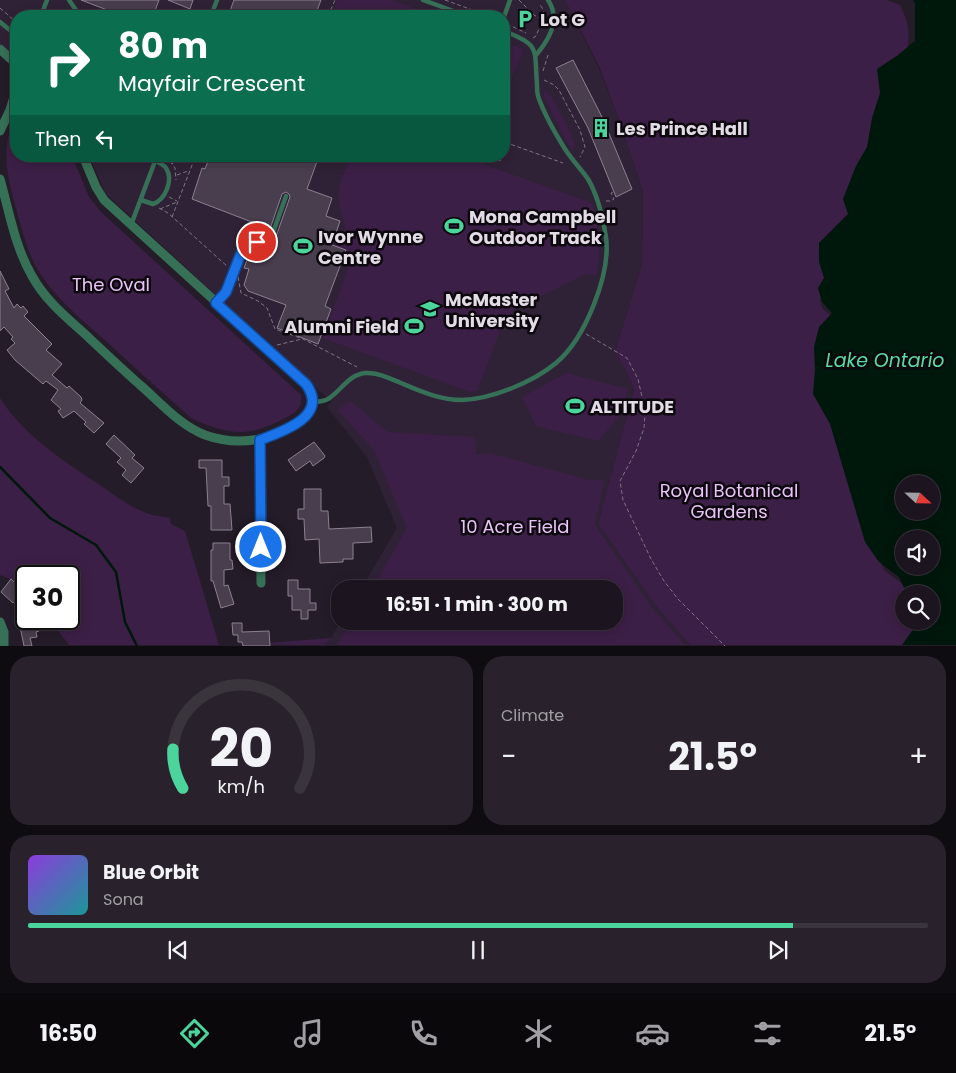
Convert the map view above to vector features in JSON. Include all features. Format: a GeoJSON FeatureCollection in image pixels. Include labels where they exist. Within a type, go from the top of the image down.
{"type":"FeatureCollection","features":[{"type":"Feature","properties":{"kind":"street"},"geometry":{"type":"LineString","coordinates":[[0,49],[10,58]]}},
{"type":"Feature","properties":{"kind":"street"},"geometry":{"type":"LineString","coordinates":[[0,130],[10,110]]}},
{"type":"Feature","properties":{"kind":"street"},"geometry":{"type":"LineString","coordinates":[[0,179],[23,258],[39,288],[50,302],[178,418],[204,434],[224,440],[242,442],[260,440],[293,426],[304,418],[310,412],[314,402],[312,393],[306,384],[104,200],[96,187],[86,162]]}},
{"type":"Feature","properties":{"kind":"street"},"geometry":{"type":"LineString","coordinates":[[260,440],[262,583]]}},
{"type":"Feature","properties":{"kind":"street"},"geometry":{"type":"LineString","coordinates":[[0,622],[4,632],[4,646]]}},
{"type":"Feature","properties":{"kind":"lane"},"geometry":{"type":"LineString","coordinates":[[424,0],[450,10]]}},
{"type":"Feature","properties":{"kind":"lane"},"geometry":{"type":"LineString","coordinates":[[536,55],[546,43],[553,26],[554,8],[548,0]]}},
{"type":"Feature","properties":{"kind":"lane"},"geometry":{"type":"LineString","coordinates":[[314,402],[329,398],[351,379],[367,373],[379,374],[446,399],[474,398],[515,386],[545,372],[558,362],[581,331],[594,303],[604,273],[607,255],[606,236],[597,201],[588,180],[574,163],[560,140],[537,94],[536,55],[534,50],[524,39],[510,33]]}},
{"type":"Feature","properties":{"kind":"lane"},"geometry":{"type":"LineString","coordinates":[[132,225],[155,162]]}},
{"type":"Feature","properties":{"kind":"lane"},"geometry":{"type":"LineString","coordinates":[[141,200],[150,204],[156,204],[160,202],[164,195],[169,176],[165,166],[160,162]]}},
{"type":"Feature","properties":{"kind":"lane"},"geometry":{"type":"LineString","coordinates":[[216,303],[226,292],[245,243],[270,240],[286,196]]}},
{"type":"Feature","properties":{"kind":"path"},"geometry":{"type":"LineString","coordinates":[[445,0],[472,10]]}},
{"type":"Feature","properties":{"kind":"path"},"geometry":{"type":"LineString","coordinates":[[519,0],[534,15],[542,19]]}},
{"type":"Feature","properties":{"kind":"path"},"geometry":{"type":"LineString","coordinates":[[510,25],[524,31],[533,38],[536,36],[544,10],[539,4]]}},
{"type":"Feature","properties":{"kind":"path"},"geometry":{"type":"LineString","coordinates":[[0,8],[10,17]]}},
{"type":"Feature","properties":{"kind":"path"},"geometry":{"type":"LineString","coordinates":[[542,74],[548,55]]}},
{"type":"Feature","properties":{"kind":"path"},"geometry":{"type":"LineString","coordinates":[[542,78],[557,87],[580,130],[585,147],[580,160]]}},
{"type":"Feature","properties":{"kind":"path"},"geometry":{"type":"LineString","coordinates":[[510,143],[563,163]]}},
{"type":"Feature","properties":{"kind":"path"},"geometry":{"type":"LineString","coordinates":[[171,217],[193,162]]}},
{"type":"Feature","properties":{"kind":"path"},"geometry":{"type":"LineString","coordinates":[[177,176],[189,171]]}},
{"type":"Feature","properties":{"kind":"path"},"geometry":{"type":"LineString","coordinates":[[604,199],[608,201],[614,199],[612,193],[614,192]]}},
{"type":"Feature","properties":{"kind":"path"},"geometry":{"type":"LineString","coordinates":[[159,209],[177,202]]}},
{"type":"Feature","properties":{"kind":"path"},"geometry":{"type":"LineString","coordinates":[[156,204],[159,209],[171,217],[239,278],[238,283],[241,293],[258,301],[267,308],[275,329],[303,339],[367,373]]}},
{"type":"Feature","properties":{"kind":"path"},"geometry":{"type":"LineString","coordinates":[[581,331],[627,358],[638,379],[645,415],[644,428],[636,450],[620,482],[623,500],[629,514],[664,581],[678,600],[725,646]]}},
{"type":"Feature","properties":{"kind":"path"},"geometry":{"type":"LineString","coordinates":[[266,348],[303,339]]}},
{"type":"Feature","properties":{"kind":"shaded area","name":"McMaster University"},"geometry":{"type":"Polygon","coordinates":[[[0,0],[565,0],[598,66],[617,114],[643,191],[642,264],[615,352],[634,389],[598,524],[656,606],[690,645],[324,645],[336,630],[623,630],[623,580],[366,580],[397,528],[367,457],[327,407],[332,402],[106,194],[92,162],[510,162],[510,10],[10,10],[10,53],[0,43],[0,0]]]}},
{"type":"Feature","properties":{"kind":"green space"},"geometry":{"type":"Polygon","coordinates":[[[337,0],[392,0],[419,10],[333,10],[337,0]]]}},
{"type":"Feature","properties":{"kind":"green space","name":"Royal Botanical Gardens"},"geometry":{"type":"Polygon","coordinates":[[[565,0],[887,0],[900,5],[908,28],[907,51],[829,286],[820,299],[822,308],[837,321],[875,549],[884,570],[904,585],[895,585],[895,630],[919,630],[913,645],[690,645],[656,606],[598,524],[634,389],[615,352],[642,264],[643,191],[599,66],[565,0]]]}},
{"type":"Feature","properties":{"kind":"green space"},"geometry":{"type":"Polygon","coordinates":[[[510,44],[523,49],[510,83],[510,44]]]}},
{"type":"Feature","properties":{"kind":"green space"},"geometry":{"type":"Polygon","coordinates":[[[544,91],[551,96],[566,123],[573,138],[574,150],[570,148],[544,96],[544,91]]]}},
{"type":"Feature","properties":{"kind":"green space","name":"The Oval"},"geometry":{"type":"Polygon","coordinates":[[[10,131],[10,162],[74,162],[89,197],[101,212],[301,395],[300,406],[295,412],[260,429],[249,431],[227,431],[204,424],[191,418],[76,315],[57,296],[41,275],[31,256],[11,190],[6,158],[10,131]]]}},
{"type":"Feature","properties":{"kind":"green space"},"geometry":{"type":"Polygon","coordinates":[[[350,162],[477,162],[592,203],[596,221],[599,257],[596,275],[585,274],[513,310],[511,316],[506,315],[477,391],[470,392],[323,338],[352,258],[344,255],[346,250],[326,242],[329,234],[342,239],[344,233],[345,225],[341,213],[339,194],[341,180],[350,162]]]}},
{"type":"Feature","properties":{"kind":"green space","name":"ALTITUDE"},"geometry":{"type":"Polygon","coordinates":[[[567,373],[628,389],[620,415],[598,441],[536,426],[522,397],[567,373]]]}},
{"type":"Feature","properties":{"kind":"green space"},"geometry":{"type":"Polygon","coordinates":[[[0,398],[10,412],[33,436],[59,457],[127,504],[153,515],[170,518],[171,524],[185,531],[219,645],[69,645],[57,630],[80,630],[80,565],[15,565],[15,581],[0,575],[0,398]]]}},
{"type":"Feature","properties":{"kind":"green space","name":"10 Acre Field"},"geometry":{"type":"Polygon","coordinates":[[[350,401],[388,432],[475,437],[476,455],[490,453],[593,481],[597,479],[604,481],[595,525],[653,609],[685,645],[337,645],[346,630],[623,630],[623,580],[377,580],[407,528],[374,450],[338,410],[350,401]]]}},
{"type":"Feature","properties":{"kind":"green space"},"geometry":{"type":"Polygon","coordinates":[[[331,638],[324,645],[242,645],[331,638]]]}},
{"type":"Feature","properties":{"kind":"water","name":"Lake Ontario"},"geometry":{"type":"Polygon","coordinates":[[[913,0],[956,0],[956,645],[902,645],[913,630],[940,630],[940,585],[903,585],[896,575],[940,575],[940,530],[895,530],[895,574],[879,562],[865,542],[830,424],[813,394],[814,347],[819,327],[832,313],[822,302],[818,288],[824,278],[819,262],[819,243],[848,214],[843,199],[856,166],[867,147],[872,118],[880,93],[877,69],[915,41],[915,3],[913,0]]]}},
{"type":"Feature","properties":{"kind":"building"},"geometry":{"type":"Polygon","coordinates":[[[81,0],[159,0],[155,10],[107,10],[81,0]]]}},
{"type":"Feature","properties":{"kind":"building"},"geometry":{"type":"Polygon","coordinates":[[[168,0],[193,0],[190,9],[168,0]]]}},
{"type":"Feature","properties":{"kind":"building"},"geometry":{"type":"Polygon","coordinates":[[[234,0],[321,0],[317,10],[230,10],[234,0]]]}},
{"type":"Feature","properties":{"kind":"building","name":"Les Prince Hall"},"geometry":{"type":"Polygon","coordinates":[[[573,60],[603,119],[632,189],[616,197],[588,128],[556,68],[573,60]]]}},
{"type":"Feature","properties":{"kind":"building","name":"Ivor Wynne Centre"},"geometry":{"type":"Polygon","coordinates":[[[208,162],[317,162],[307,189],[332,198],[326,216],[340,221],[332,245],[346,250],[325,306],[331,309],[318,344],[277,328],[286,305],[248,291],[244,285],[249,269],[244,268],[249,255],[265,261],[274,242],[290,197],[289,194],[286,192],[282,194],[270,229],[192,199],[202,168],[205,169],[208,162]]]}},
{"type":"Feature","properties":{"kind":"building"},"geometry":{"type":"Polygon","coordinates":[[[0,271],[9,289],[5,291],[14,308],[17,304],[21,308],[23,306],[28,312],[24,316],[52,344],[46,350],[62,364],[52,375],[67,388],[69,386],[81,397],[80,403],[104,423],[94,433],[74,411],[63,418],[58,411],[61,409],[51,400],[58,390],[46,381],[43,384],[15,360],[7,350],[15,343],[11,339],[13,337],[4,327],[0,331],[0,271]]]}},
{"type":"Feature","properties":{"kind":"building"},"geometry":{"type":"Polygon","coordinates":[[[114,435],[135,455],[132,458],[144,468],[131,483],[122,475],[126,470],[117,462],[121,458],[106,444],[114,435]]]}},
{"type":"Feature","properties":{"kind":"building"},"geometry":{"type":"Polygon","coordinates":[[[314,442],[325,456],[324,458],[313,466],[310,461],[296,471],[288,460],[314,442]]]}},
{"type":"Feature","properties":{"kind":"building"},"geometry":{"type":"Polygon","coordinates":[[[199,460],[222,460],[222,477],[229,477],[229,486],[224,486],[224,504],[230,504],[232,530],[211,530],[211,506],[208,506],[206,468],[199,468],[199,460]]]}},
{"type":"Feature","properties":{"kind":"building"},"geometry":{"type":"Polygon","coordinates":[[[304,489],[321,489],[321,511],[328,511],[329,529],[371,527],[372,542],[353,543],[353,559],[343,559],[343,562],[320,563],[319,539],[305,540],[304,519],[298,519],[298,509],[304,509],[304,489]]]}},
{"type":"Feature","properties":{"kind":"building"},"geometry":{"type":"Polygon","coordinates":[[[213,543],[230,543],[230,560],[232,560],[233,569],[224,570],[224,586],[228,585],[234,604],[221,608],[213,581],[211,581],[211,550],[213,550],[213,543]]]}},
{"type":"Feature","properties":{"kind":"building"},"geometry":{"type":"Polygon","coordinates":[[[11,579],[15,583],[15,601],[13,603],[1,592],[11,579]]]}},
{"type":"Feature","properties":{"kind":"building"},"geometry":{"type":"Polygon","coordinates":[[[288,580],[298,580],[298,589],[310,589],[310,603],[316,603],[316,610],[308,610],[308,619],[301,619],[301,610],[292,610],[292,596],[288,596],[288,580]]]}},
{"type":"Feature","properties":{"kind":"building"},"geometry":{"type":"Polygon","coordinates":[[[232,623],[242,623],[242,632],[269,631],[270,646],[243,646],[242,642],[238,642],[238,635],[233,635],[232,623]]]}},
{"type":"Feature","properties":{"kind":"building"},"geometry":{"type":"Polygon","coordinates":[[[21,630],[39,630],[36,632],[37,637],[30,638],[32,646],[24,646],[21,630]]]}},
{"type":"Feature","properties":{"kind":"waterway"},"geometry":{"type":"LineString","coordinates":[[0,467],[50,518],[96,545],[116,572],[125,622],[137,646]]}},
{"type":"Feature","properties":{"kind":"place","name":"Lot G"},"geometry":{"type":"Point","coordinates":[525,19]}},
{"type":"Feature","properties":{"kind":"place","name":"Les Prince Hall"},"geometry":{"type":"Point","coordinates":[601,128]}},
{"type":"Feature","properties":{"kind":"place","name":"Mona Campbell Outdoor Track"},"geometry":{"type":"Point","coordinates":[454,226]}},
{"type":"Feature","properties":{"kind":"place","name":"Ivor Wynne Centre"},"geometry":{"type":"Point","coordinates":[303,246]}},
{"type":"Feature","properties":{"kind":"place","name":"McMaster University"},"geometry":{"type":"Point","coordinates":[430,309]}},
{"type":"Feature","properties":{"kind":"place","name":"Alumni Field"},"geometry":{"type":"Point","coordinates":[414,326]}},
{"type":"Feature","properties":{"kind":"place","name":"ALTITUDE"},"geometry":{"type":"Point","coordinates":[575,406]}},
{"type":"Feature","properties":{"kind":"route"},"geometry":{"type":"LineString","coordinates":[[257,242],[245,243],[226,292],[216,303],[306,384],[312,393],[314,402],[310,412],[293,426],[260,440],[261,547]]}}]}
